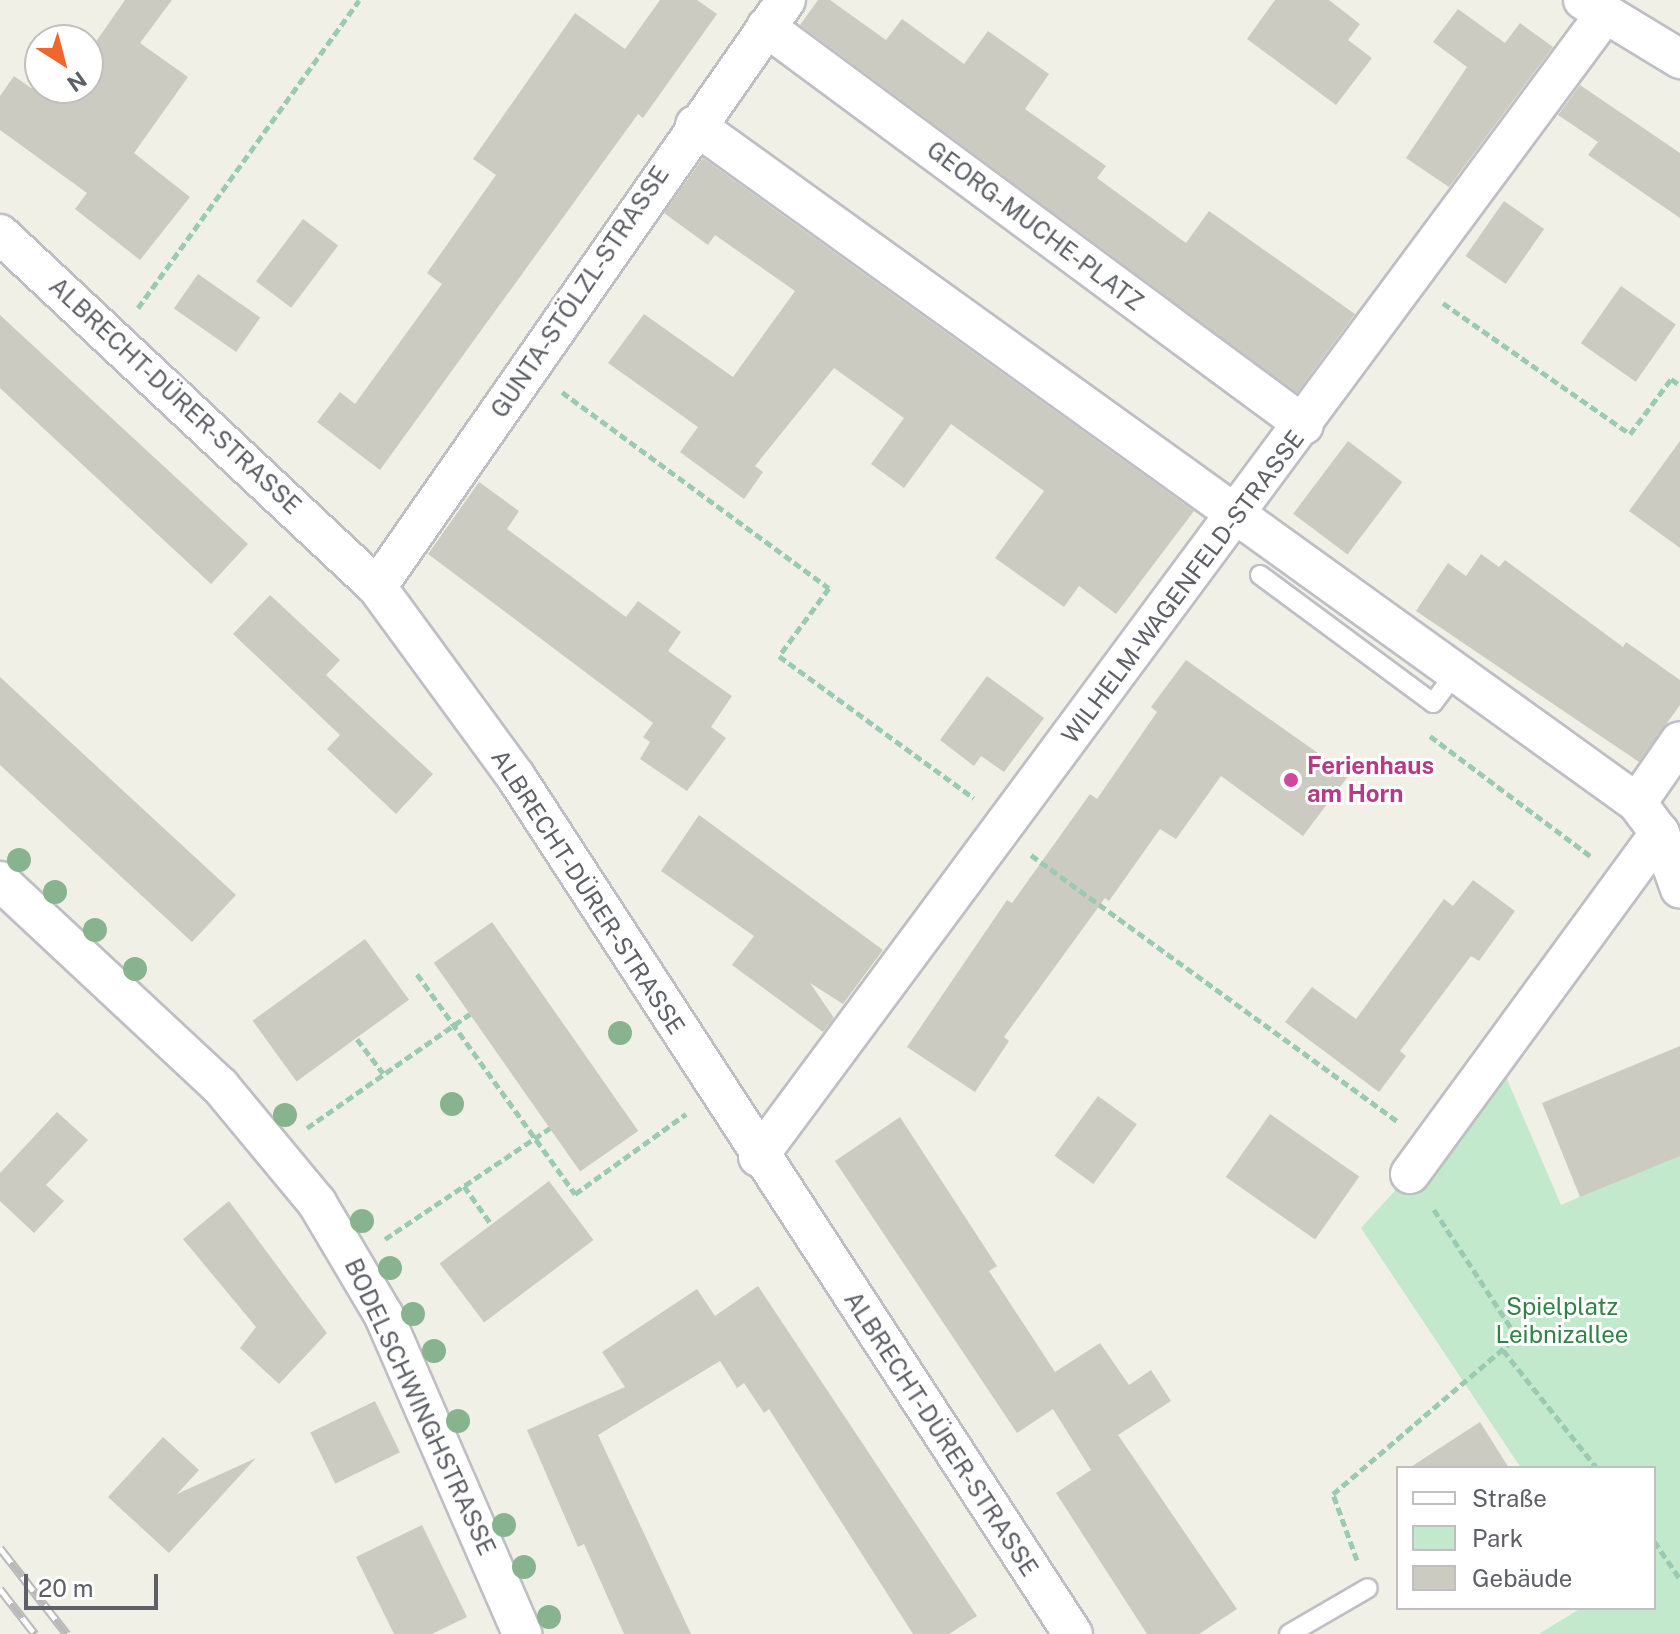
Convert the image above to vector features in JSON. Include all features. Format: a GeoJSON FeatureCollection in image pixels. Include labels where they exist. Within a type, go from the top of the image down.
{"type":"FeatureCollection","features":[{"type":"Feature","properties":{"kind":"street"},"geometry":{"type":"LineString","coordinates":[[1594,7],[1680,59]]}},
{"type":"Feature","properties":{"kind":"street","name":"WILHELM-WAGENFELD-STRASSE"},"geometry":{"type":"LineString","coordinates":[[758,1157],[1410,280],[1594,7]]}},
{"type":"Feature","properties":{"kind":"street","name":"GUNTA-STÖLZL-STRASSE"},"geometry":{"type":"LineString","coordinates":[[377,587],[695,125],[776,14]]}},
{"type":"Feature","properties":{"kind":"street","name":"GEORG-MUCHE-PLATZ"},"geometry":{"type":"LineString","coordinates":[[776,14],[1304,425]]}},
{"type":"Feature","properties":{"kind":"street"},"geometry":{"type":"LineString","coordinates":[[695,125],[1637,803],[1660,833],[1680,889]]}},
{"type":"Feature","properties":{"kind":"street","name":"ALBRECHT-DÜRER-STRASSE"},"geometry":{"type":"LineString","coordinates":[[0,234],[116,338],[377,587],[516,777],[758,1157],[1073,1634]]}},
{"type":"Feature","properties":{"kind":"street"},"geometry":{"type":"LineString","coordinates":[[1637,803],[1680,741]]}},
{"type":"Feature","properties":{"kind":"street"},"geometry":{"type":"LineString","coordinates":[[1421,1160],[1660,833]]}},
{"type":"Feature","properties":{"kind":"street","name":"BODELSCHWINGHSTRASSE"},"geometry":{"type":"LineString","coordinates":[[0,881],[220,1086],[317,1203],[384,1316],[522,1634]]}},
{"type":"Feature","properties":{"kind":"lane"},"geometry":{"type":"LineString","coordinates":[[1260,575],[1433,703],[1456,673]]}},
{"type":"Feature","properties":{"kind":"lane"},"geometry":{"type":"LineString","coordinates":[[1289,1634],[1368,1588]]}},
{"type":"Feature","properties":{"kind":"path"},"geometry":{"type":"LineString","coordinates":[[116,338],[359,0]]}},
{"type":"Feature","properties":{"kind":"path"},"geometry":{"type":"LineString","coordinates":[[1410,280],[1630,434],[1671,379],[1680,385]]}},
{"type":"Feature","properties":{"kind":"path"},"geometry":{"type":"LineString","coordinates":[[529,367],[829,588],[779,656],[1004,827],[1421,1160],[1517,1337],[1333,1494],[1368,1588]]}},
{"type":"Feature","properties":{"kind":"path"},"geometry":{"type":"LineString","coordinates":[[417,974],[575,1194],[717,1092]]}},
{"type":"Feature","properties":{"kind":"path"},"geometry":{"type":"LineString","coordinates":[[309,1127],[470,1014]]}},
{"type":"Feature","properties":{"kind":"path"},"geometry":{"type":"LineString","coordinates":[[357,1039],[383,1073]]}},
{"type":"Feature","properties":{"kind":"path"},"geometry":{"type":"LineString","coordinates":[[385,1238],[533,1136],[550,1128]]}},
{"type":"Feature","properties":{"kind":"path"},"geometry":{"type":"LineString","coordinates":[[464,1186],[491,1224]]}},
{"type":"Feature","properties":{"kind":"path"},"geometry":{"type":"LineString","coordinates":[[1502,1350],[1595,1466]]}},
{"type":"Feature","properties":{"kind":"path"},"geometry":{"type":"LineString","coordinates":[[1656,1544],[1680,1579]]}},
{"type":"Feature","properties":{"kind":"green space","name":"Spielplatz Leibnizallee"},"geometry":{"type":"Polygon","coordinates":[[[1497,1056],[1561,1205],[1680,1153],[1680,1634],[1539,1634],[1578,1610],[1656,1610],[1656,1466],[1520,1466],[1361,1228],[1410,1174],[1497,1056]]]}},
{"type":"Feature","properties":{"kind":"building"},"geometry":{"type":"Polygon","coordinates":[[[125,0],[172,0],[140,43],[188,77],[134,153],[190,197],[140,260],[75,209],[87,193],[0,130],[0,96],[14,76],[24,83],[24,104],[104,104],[104,30],[125,0]]]}},
{"type":"Feature","properties":{"kind":"building"},"geometry":{"type":"Polygon","coordinates":[[[660,0],[697,0],[717,14],[643,118],[638,114],[380,470],[317,422],[340,392],[355,404],[442,284],[427,273],[496,175],[473,159],[575,13],[625,49],[660,0]]]}},
{"type":"Feature","properties":{"kind":"building"},"geometry":{"type":"Polygon","coordinates":[[[818,0],[830,0],[886,40],[902,19],[964,64],[988,31],[1049,74],[1025,109],[1106,166],[1097,178],[1186,243],[1209,211],[1355,314],[1297,393],[800,25],[818,0]]]}},
{"type":"Feature","properties":{"kind":"building"},"geometry":{"type":"Polygon","coordinates":[[[1275,0],[1329,0],[1360,24],[1348,40],[1372,58],[1336,105],[1247,39],[1275,0]]]}},
{"type":"Feature","properties":{"kind":"building"},"geometry":{"type":"Polygon","coordinates":[[[1458,9],[1505,43],[1520,23],[1553,47],[1449,187],[1406,158],[1467,67],[1433,42],[1458,9]]]}},
{"type":"Feature","properties":{"kind":"building"},"geometry":{"type":"Polygon","coordinates":[[[1580,85],[1680,153],[1680,218],[1588,155],[1598,142],[1558,115],[1580,85]]]}},
{"type":"Feature","properties":{"kind":"building"},"geometry":{"type":"Polygon","coordinates":[[[703,158],[1194,511],[1116,614],[1079,586],[1064,607],[995,558],[1044,491],[951,424],[904,488],[871,464],[904,418],[834,368],[755,466],[763,472],[744,499],[680,452],[698,427],[608,363],[644,314],[733,377],[795,291],[715,235],[708,245],[664,213],[703,158]]]}},
{"type":"Feature","properties":{"kind":"building"},"geometry":{"type":"Polygon","coordinates":[[[1504,201],[1544,229],[1506,284],[1466,256],[1504,201]]]}},
{"type":"Feature","properties":{"kind":"building"},"geometry":{"type":"Polygon","coordinates":[[[303,219],[338,245],[291,308],[256,281],[303,219]]]}},
{"type":"Feature","properties":{"kind":"building"},"geometry":{"type":"Polygon","coordinates":[[[198,274],[260,318],[236,352],[174,308],[198,274]]]}},
{"type":"Feature","properties":{"kind":"building"},"geometry":{"type":"Polygon","coordinates":[[[1621,286],[1676,324],[1636,382],[1581,343],[1621,286]]]}},
{"type":"Feature","properties":{"kind":"building"},"geometry":{"type":"Polygon","coordinates":[[[0,315],[248,544],[211,584],[0,388],[0,315]]]}},
{"type":"Feature","properties":{"kind":"building"},"geometry":{"type":"Polygon","coordinates":[[[1348,441],[1402,482],[1348,555],[1293,514],[1348,441]]]}},
{"type":"Feature","properties":{"kind":"building"},"geometry":{"type":"Polygon","coordinates":[[[1680,441],[1680,548],[1629,511],[1680,441]]]}},
{"type":"Feature","properties":{"kind":"building"},"geometry":{"type":"Polygon","coordinates":[[[479,482],[519,511],[507,529],[626,617],[638,601],[681,632],[668,651],[732,696],[711,727],[726,738],[687,791],[640,759],[650,742],[643,737],[653,723],[428,554],[479,482]]]}},
{"type":"Feature","properties":{"kind":"building"},"geometry":{"type":"Polygon","coordinates":[[[1481,554],[1499,567],[1505,560],[1623,647],[1626,642],[1680,680],[1680,705],[1639,762],[1416,611],[1448,563],[1466,576],[1481,554]]]}},
{"type":"Feature","properties":{"kind":"building"},"geometry":{"type":"Polygon","coordinates":[[[270,595],[340,660],[326,675],[433,774],[396,814],[327,749],[340,735],[233,634],[270,595]]]}},
{"type":"Feature","properties":{"kind":"building"},"geometry":{"type":"Polygon","coordinates":[[[1186,660],[1349,775],[1303,836],[1221,776],[1176,839],[1160,829],[1109,901],[1105,898],[1004,1037],[1009,1041],[975,1092],[907,1047],[1007,900],[1012,903],[1090,794],[1097,799],[1157,712],[1151,707],[1186,660]]]}},
{"type":"Feature","properties":{"kind":"building"},"geometry":{"type":"Polygon","coordinates":[[[987,676],[1044,718],[1004,772],[981,756],[974,766],[940,740],[987,676]]]}},
{"type":"Feature","properties":{"kind":"building"},"geometry":{"type":"Polygon","coordinates":[[[0,677],[236,895],[192,942],[0,765],[0,677]]]}},
{"type":"Feature","properties":{"kind":"building"},"geometry":{"type":"Polygon","coordinates":[[[699,815],[883,950],[843,1004],[810,983],[834,1018],[823,1032],[732,965],[754,936],[661,871],[699,815]]]}},
{"type":"Feature","properties":{"kind":"building"},"geometry":{"type":"Polygon","coordinates":[[[1473,880],[1515,911],[1479,961],[1471,956],[1400,1051],[1406,1056],[1379,1092],[1285,1022],[1312,987],[1356,1019],[1444,899],[1453,906],[1473,880]]]}},
{"type":"Feature","properties":{"kind":"building"},"geometry":{"type":"Polygon","coordinates":[[[492,922],[638,1131],[580,1172],[434,963],[492,922]]]}},
{"type":"Feature","properties":{"kind":"building"},"geometry":{"type":"Polygon","coordinates":[[[365,939],[409,1000],[297,1081],[253,1021],[365,939]]]}},
{"type":"Feature","properties":{"kind":"building"},"geometry":{"type":"Polygon","coordinates":[[[1680,1046],[1680,1156],[1580,1197],[1542,1103],[1680,1046]]]}},
{"type":"Feature","properties":{"kind":"building"},"geometry":{"type":"Polygon","coordinates":[[[1098,1096],[1137,1124],[1093,1184],[1055,1156],[1098,1096]]]}},
{"type":"Feature","properties":{"kind":"building"},"geometry":{"type":"Polygon","coordinates":[[[57,1112],[88,1140],[46,1185],[64,1201],[34,1233],[0,1201],[0,1173],[57,1112]]]}},
{"type":"Feature","properties":{"kind":"building"},"geometry":{"type":"Polygon","coordinates":[[[1270,1114],[1359,1177],[1315,1240],[1226,1177],[1270,1114]]]}},
{"type":"Feature","properties":{"kind":"building"},"geometry":{"type":"Polygon","coordinates":[[[900,1117],[997,1266],[989,1271],[1055,1372],[1100,1343],[1129,1385],[1151,1370],[1171,1401],[1118,1435],[1237,1609],[1199,1634],[1147,1634],[1056,1493],[1091,1470],[1053,1409],[1017,1433],[835,1161],[900,1117]]]}},
{"type":"Feature","properties":{"kind":"building"},"geometry":{"type":"Polygon","coordinates":[[[549,1181],[594,1240],[484,1323],[440,1263],[549,1181]]]}},
{"type":"Feature","properties":{"kind":"building"},"geometry":{"type":"Polygon","coordinates":[[[229,1201],[327,1333],[279,1384],[240,1348],[256,1327],[183,1239],[229,1201]]]}},
{"type":"Feature","properties":{"kind":"building"},"geometry":{"type":"Polygon","coordinates":[[[758,1286],[977,1616],[949,1634],[913,1634],[769,1409],[764,1413],[744,1383],[737,1388],[720,1361],[598,1435],[691,1634],[624,1634],[584,1544],[578,1547],[527,1430],[625,1387],[602,1352],[697,1289],[715,1316],[758,1286]]]}},
{"type":"Feature","properties":{"kind":"building"},"geometry":{"type":"Polygon","coordinates":[[[375,1401],[400,1452],[335,1484],[310,1433],[375,1401]]]}},
{"type":"Feature","properties":{"kind":"building"},"geometry":{"type":"Polygon","coordinates":[[[1480,1422],[1508,1466],[1412,1466],[1480,1422]]]}},
{"type":"Feature","properties":{"kind":"building"},"geometry":{"type":"Polygon","coordinates":[[[163,1437],[199,1470],[177,1494],[256,1458],[169,1553],[108,1497],[163,1437]]]}},
{"type":"Feature","properties":{"kind":"building"},"geometry":{"type":"Polygon","coordinates":[[[422,1525],[467,1617],[432,1634],[394,1634],[356,1557],[422,1525]]]}},
{"type":"Feature","properties":{"kind":"railway"},"geometry":{"type":"LineString","coordinates":[[0,1548],[67,1634]]}},
{"type":"Feature","properties":{"kind":"railway"},"geometry":{"type":"LineString","coordinates":[[0,1589],[35,1634]]}},
{"type":"Feature","properties":{"kind":"place","name":"Ferienhaus am Horn"},"geometry":{"type":"Point","coordinates":[1291,780]}}]}
